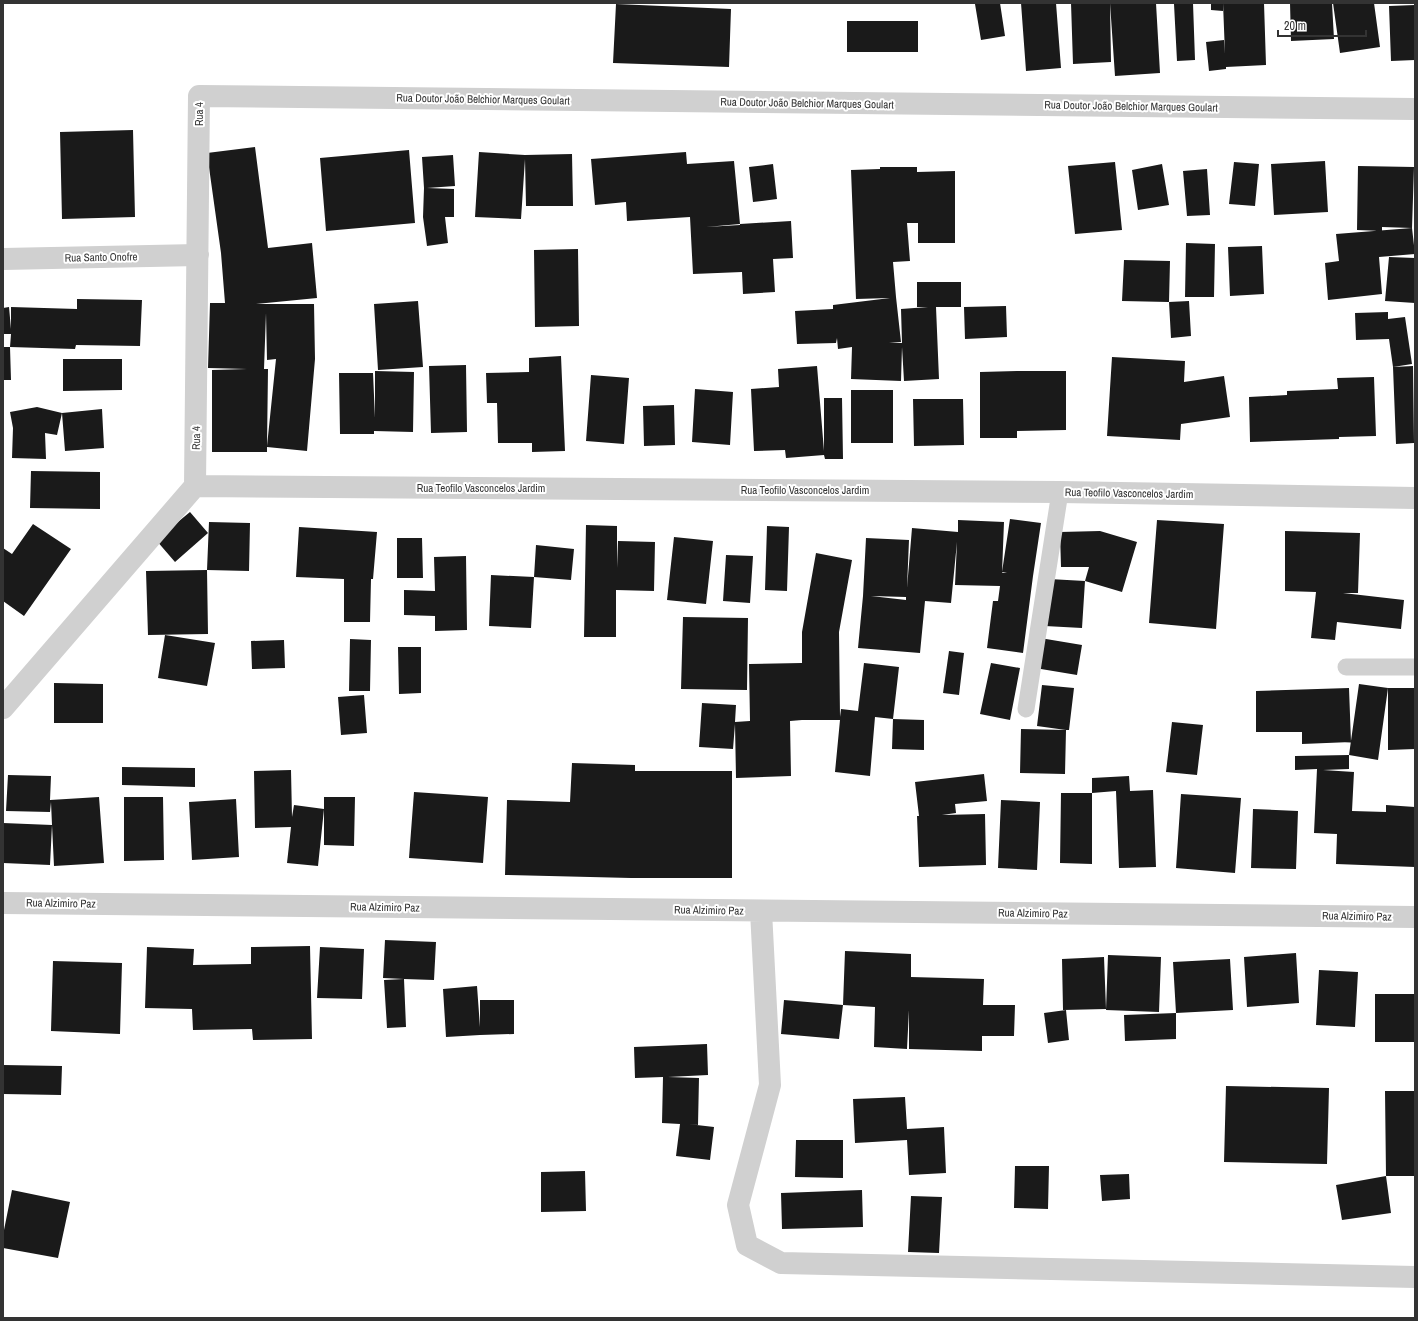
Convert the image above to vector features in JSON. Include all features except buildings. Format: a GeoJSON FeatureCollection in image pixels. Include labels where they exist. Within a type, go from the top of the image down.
{"type":"FeatureCollection","features":[{"type":"Feature","properties":{"kind":"street","name":"Rua Doutor João Belchior Marques Goulart"},"geometry":{"type":"LineString","coordinates":[[200,96],[1415,109]]}},
{"type":"Feature","properties":{"kind":"street","name":"Rua 4"},"geometry":{"type":"LineString","coordinates":[[195,486],[200,96]]}},
{"type":"Feature","properties":{"kind":"street","name":"Rua Santo Onofre"},"geometry":{"type":"LineString","coordinates":[[3,259],[198,255]]}},
{"type":"Feature","properties":{"kind":"street","name":"Rua Teofilo Vasconcelos Jardim"},"geometry":{"type":"LineString","coordinates":[[195,486],[1060,492],[1415,498]]}},
{"type":"Feature","properties":{"kind":"street"},"geometry":{"type":"LineString","coordinates":[[3,708],[195,486]]}},
{"type":"Feature","properties":{"kind":"street","name":"Rua Alzimiro Paz"},"geometry":{"type":"LineString","coordinates":[[3,902],[1415,917]]}},
{"type":"Feature","properties":{"kind":"street"},"geometry":{"type":"LineString","coordinates":[[761,911],[770,1085],[738,1205],[747,1245],[781,1263],[1415,1277]]}},
{"type":"Feature","properties":{"kind":"lane"},"geometry":{"type":"LineString","coordinates":[[1026,709],[1060,492]]}},
{"type":"Feature","properties":{"kind":"lane"},"geometry":{"type":"LineString","coordinates":[[1346,667],[1415,667]]}}]}
